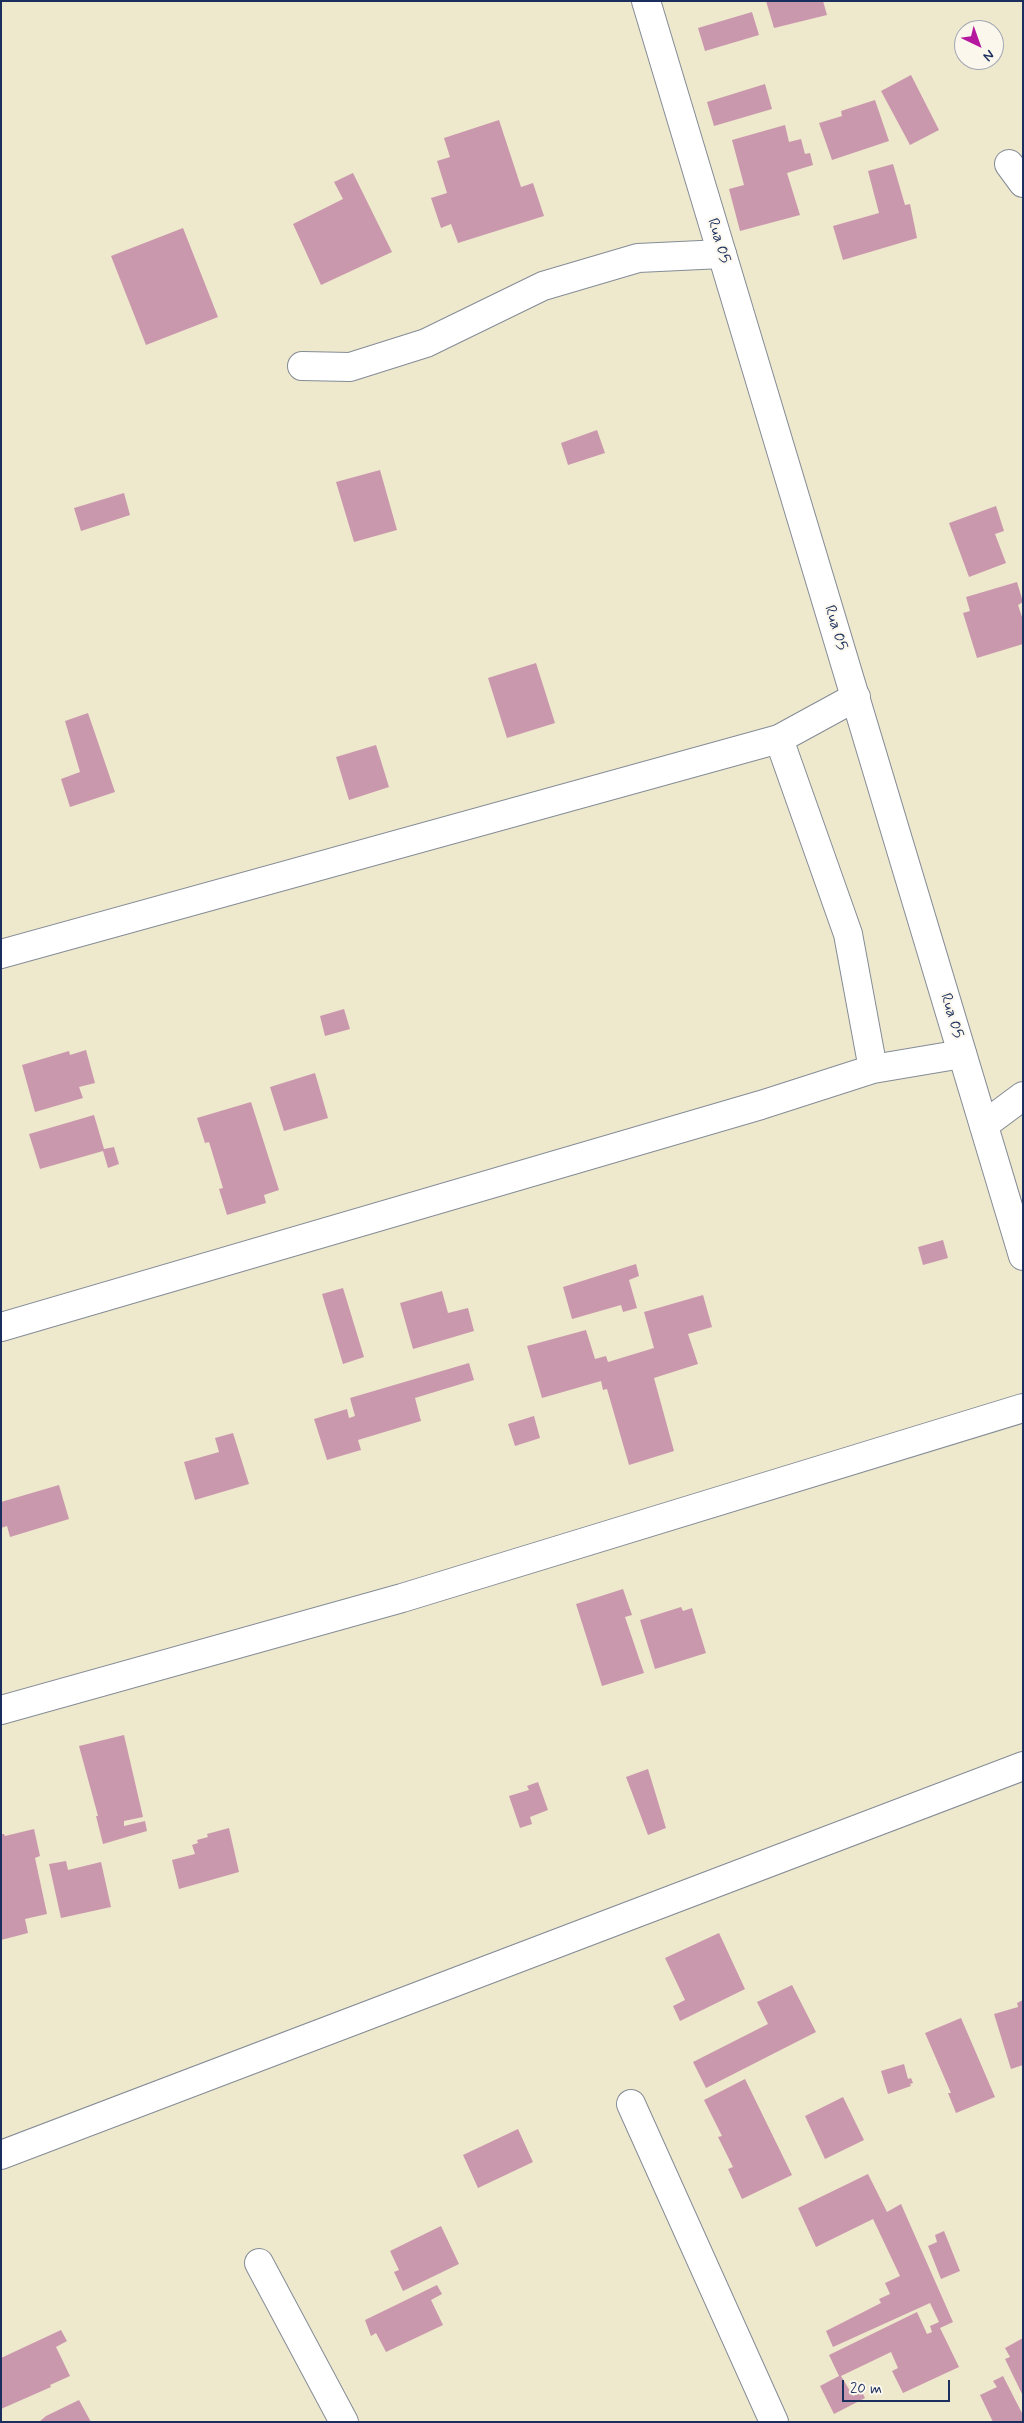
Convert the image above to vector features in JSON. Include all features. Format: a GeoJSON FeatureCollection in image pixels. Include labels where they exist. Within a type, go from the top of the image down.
{"type":"FeatureCollection","features":[{"type":"Feature","properties":{"kind":"street","name":"Rua 05"},"geometry":{"type":"LineString","coordinates":[[646,1],[1023,1256]]}},
{"type":"Feature","properties":{"kind":"street"},"geometry":{"type":"LineString","coordinates":[[302,366],[350,367],[426,343],[544,286],[638,258],[722,254]]}},
{"type":"Feature","properties":{"kind":"street"},"geometry":{"type":"LineString","coordinates":[[1,954],[779,739],[856,697]]}},
{"type":"Feature","properties":{"kind":"street"},"geometry":{"type":"LineString","coordinates":[[779,739],[848,934],[873,1069]]}},
{"type":"Feature","properties":{"kind":"street"},"geometry":{"type":"LineString","coordinates":[[1,1327],[752,1108],[873,1069],[962,1054]]}},
{"type":"Feature","properties":{"kind":"street"},"geometry":{"type":"LineString","coordinates":[[984,1125],[1023,1096]]}},
{"type":"Feature","properties":{"kind":"street"},"geometry":{"type":"LineString","coordinates":[[1,1710],[402,1598],[1023,1408]]}},
{"type":"Feature","properties":{"kind":"street"},"geometry":{"type":"LineString","coordinates":[[1,2154],[1023,1766]]}},
{"type":"Feature","properties":{"kind":"street"},"geometry":{"type":"LineString","coordinates":[[631,2104],[774,2422]]}},
{"type":"Feature","properties":{"kind":"street"},"geometry":{"type":"LineString","coordinates":[[259,2263],[344,2422]]}},
{"type":"Feature","properties":{"kind":"building"},"geometry":{"type":"Polygon","coordinates":[[[766,1],[823,1],[827,15],[774,28],[766,1]]]}},
{"type":"Feature","properties":{"kind":"building"},"geometry":{"type":"Polygon","coordinates":[[[752,12],[759,35],[705,51],[698,28],[752,12]]]}},
{"type":"Feature","properties":{"kind":"building"},"geometry":{"type":"Polygon","coordinates":[[[911,75],[939,130],[910,145],[881,91],[911,75]]]}},
{"type":"Feature","properties":{"kind":"building"},"geometry":{"type":"Polygon","coordinates":[[[765,84],[772,109],[714,126],[707,102],[765,84]]]}},
{"type":"Feature","properties":{"kind":"building"},"geometry":{"type":"Polygon","coordinates":[[[875,100],[889,141],[832,160],[819,123],[842,116],[841,111],[875,100]]]}},
{"type":"Feature","properties":{"kind":"building"},"geometry":{"type":"Polygon","coordinates":[[[499,120],[521,187],[533,183],[544,216],[458,243],[451,224],[441,228],[431,198],[447,193],[437,161],[450,157],[444,138],[499,120]]]}},
{"type":"Feature","properties":{"kind":"building"},"geometry":{"type":"Polygon","coordinates":[[[785,125],[789,142],[801,139],[805,154],[810,153],[813,165],[787,173],[800,215],[740,231],[729,189],[744,185],[732,140],[785,125]]]}},
{"type":"Feature","properties":{"kind":"building"},"geometry":{"type":"Polygon","coordinates":[[[893,164],[905,205],[910,204],[917,238],[843,260],[833,226],[879,213],[868,171],[893,164]]]}},
{"type":"Feature","properties":{"kind":"building"},"geometry":{"type":"Polygon","coordinates":[[[353,173],[392,252],[321,285],[293,224],[343,199],[334,182],[353,173]]]}},
{"type":"Feature","properties":{"kind":"building"},"geometry":{"type":"Polygon","coordinates":[[[183,228],[218,317],[146,345],[111,256],[183,228]]]}},
{"type":"Feature","properties":{"kind":"building"},"geometry":{"type":"Polygon","coordinates":[[[597,430],[605,453],[568,465],[561,443],[597,430]]]}},
{"type":"Feature","properties":{"kind":"building"},"geometry":{"type":"Polygon","coordinates":[[[380,470],[397,530],[354,542],[336,482],[380,470]]]}},
{"type":"Feature","properties":{"kind":"building"},"geometry":{"type":"Polygon","coordinates":[[[124,493],[130,515],[81,531],[74,508],[124,493]]]}},
{"type":"Feature","properties":{"kind":"building"},"geometry":{"type":"Polygon","coordinates":[[[996,506],[1004,531],[995,534],[1006,563],[969,577],[949,523],[996,506]]]}},
{"type":"Feature","properties":{"kind":"building"},"geometry":{"type":"Polygon","coordinates":[[[1017,582],[1023,602],[1018,605],[1023,620],[1023,644],[977,658],[963,613],[970,611],[966,597],[1017,582]]]}},
{"type":"Feature","properties":{"kind":"building"},"geometry":{"type":"Polygon","coordinates":[[[536,663],[555,723],[507,738],[488,678],[536,663]]]}},
{"type":"Feature","properties":{"kind":"building"},"geometry":{"type":"Polygon","coordinates":[[[88,713],[115,792],[70,807],[61,779],[80,772],[65,721],[88,713]]]}},
{"type":"Feature","properties":{"kind":"building"},"geometry":{"type":"Polygon","coordinates":[[[376,745],[389,787],[349,800],[336,757],[376,745]]]}},
{"type":"Feature","properties":{"kind":"building"},"geometry":{"type":"Polygon","coordinates":[[[344,1009],[350,1029],[325,1036],[320,1016],[344,1009]]]}},
{"type":"Feature","properties":{"kind":"building"},"geometry":{"type":"Polygon","coordinates":[[[86,1050],[95,1083],[79,1087],[83,1098],[35,1112],[22,1065],[69,1051],[70,1055],[86,1050]]]}},
{"type":"Feature","properties":{"kind":"building"},"geometry":{"type":"Polygon","coordinates":[[[315,1073],[328,1118],[284,1131],[270,1087],[315,1073]]]}},
{"type":"Feature","properties":{"kind":"building"},"geometry":{"type":"Polygon","coordinates":[[[251,1102],[279,1190],[264,1195],[266,1203],[227,1215],[219,1189],[223,1188],[209,1142],[205,1143],[197,1118],[251,1102]]]}},
{"type":"Feature","properties":{"kind":"building"},"geometry":{"type":"Polygon","coordinates":[[[94,1115],[104,1149],[114,1147],[119,1164],[108,1168],[103,1151],[40,1169],[29,1134],[94,1115]]]}},
{"type":"Feature","properties":{"kind":"building"},"geometry":{"type":"Polygon","coordinates":[[[943,1240],[948,1258],[923,1265],[918,1247],[943,1240]]]}},
{"type":"Feature","properties":{"kind":"building"},"geometry":{"type":"Polygon","coordinates":[[[636,1264],[639,1276],[629,1280],[637,1308],[623,1312],[621,1305],[572,1319],[563,1287],[636,1264]]]}},
{"type":"Feature","properties":{"kind":"building"},"geometry":{"type":"Polygon","coordinates":[[[343,1288],[364,1357],[343,1364],[322,1294],[343,1288]]]}},
{"type":"Feature","properties":{"kind":"building"},"geometry":{"type":"Polygon","coordinates":[[[442,1291],[448,1313],[468,1308],[474,1331],[413,1349],[400,1303],[442,1291]]]}},
{"type":"Feature","properties":{"kind":"building"},"geometry":{"type":"Polygon","coordinates":[[[703,1295],[712,1327],[688,1334],[698,1364],[654,1378],[674,1451],[629,1465],[607,1389],[603,1390],[601,1381],[542,1398],[527,1346],[586,1330],[595,1359],[606,1356],[608,1362],[654,1348],[644,1312],[703,1295]]]}},
{"type":"Feature","properties":{"kind":"building"},"geometry":{"type":"Polygon","coordinates":[[[469,1363],[474,1380],[415,1398],[421,1421],[358,1440],[361,1450],[327,1460],[314,1419],[347,1409],[349,1418],[355,1416],[350,1398],[469,1363]]]}},
{"type":"Feature","properties":{"kind":"building"},"geometry":{"type":"Polygon","coordinates":[[[534,1416],[540,1438],[515,1446],[508,1424],[534,1416]]]}},
{"type":"Feature","properties":{"kind":"building"},"geometry":{"type":"Polygon","coordinates":[[[233,1433],[249,1484],[195,1500],[184,1462],[219,1452],[215,1438],[233,1433]]]}},
{"type":"Feature","properties":{"kind":"building"},"geometry":{"type":"Polygon","coordinates":[[[59,1485],[69,1519],[10,1537],[7,1526],[1,1528],[1,1502],[59,1485]]]}},
{"type":"Feature","properties":{"kind":"building"},"geometry":{"type":"Polygon","coordinates":[[[623,1589],[632,1615],[625,1617],[644,1673],[602,1686],[576,1604],[623,1589]]]}},
{"type":"Feature","properties":{"kind":"building"},"geometry":{"type":"Polygon","coordinates":[[[681,1607],[683,1611],[692,1608],[706,1653],[655,1669],[640,1620],[681,1607]]]}},
{"type":"Feature","properties":{"kind":"building"},"geometry":{"type":"Polygon","coordinates":[[[124,1735],[143,1817],[124,1821],[124,1826],[145,1821],[147,1831],[103,1844],[96,1816],[98,1816],[79,1746],[124,1735]]]}},
{"type":"Feature","properties":{"kind":"building"},"geometry":{"type":"Polygon","coordinates":[[[648,1769],[666,1828],[648,1835],[626,1777],[648,1769]]]}},
{"type":"Feature","properties":{"kind":"building"},"geometry":{"type":"Polygon","coordinates":[[[538,1782],[548,1810],[530,1817],[532,1824],[520,1828],[509,1796],[529,1790],[527,1786],[538,1782]]]}},
{"type":"Feature","properties":{"kind":"building"},"geometry":{"type":"Polygon","coordinates":[[[229,1828],[239,1872],[179,1889],[172,1860],[195,1854],[192,1845],[198,1843],[197,1840],[208,1837],[207,1834],[229,1828]]]}},
{"type":"Feature","properties":{"kind":"building"},"geometry":{"type":"Polygon","coordinates":[[[34,1829],[40,1856],[35,1858],[47,1914],[25,1919],[28,1933],[1,1940],[1,1834],[5,1836],[34,1829]]]}},
{"type":"Feature","properties":{"kind":"building"},"geometry":{"type":"Polygon","coordinates":[[[66,1861],[68,1870],[101,1862],[111,1907],[61,1918],[49,1864],[66,1861]]]}},
{"type":"Feature","properties":{"kind":"building"},"geometry":{"type":"Polygon","coordinates":[[[719,1933],[745,1989],[680,2021],[673,2006],[685,2000],[665,1958],[719,1933]]]}},
{"type":"Feature","properties":{"kind":"building"},"geometry":{"type":"Polygon","coordinates":[[[792,1985],[816,2032],[706,2088],[693,2062],[768,2024],[757,2002],[792,1985]]]}},
{"type":"Feature","properties":{"kind":"building"},"geometry":{"type":"Polygon","coordinates":[[[1023,2000],[1023,2065],[1011,2069],[994,2014],[1018,2007],[1017,2003],[1023,2000]]]}},
{"type":"Feature","properties":{"kind":"building"},"geometry":{"type":"Polygon","coordinates":[[[961,2018],[995,2097],[956,2113],[948,2093],[951,2093],[925,2033],[961,2018]]]}},
{"type":"Feature","properties":{"kind":"building"},"geometry":{"type":"Polygon","coordinates":[[[904,2064],[908,2079],[911,2078],[913,2083],[910,2084],[911,2086],[888,2094],[881,2071],[904,2064]]]}},
{"type":"Feature","properties":{"kind":"building"},"geometry":{"type":"Polygon","coordinates":[[[745,2079],[792,2175],[742,2199],[728,2169],[733,2167],[718,2137],[722,2136],[704,2100],[745,2079]]]}},
{"type":"Feature","properties":{"kind":"building"},"geometry":{"type":"Polygon","coordinates":[[[843,2097],[864,2140],[825,2159],[805,2116],[843,2097]]]}},
{"type":"Feature","properties":{"kind":"building"},"geometry":{"type":"Polygon","coordinates":[[[518,2129],[533,2162],[478,2188],[463,2155],[518,2129]]]}},
{"type":"Feature","properties":{"kind":"building"},"geometry":{"type":"Polygon","coordinates":[[[868,2174],[887,2212],[901,2204],[953,2322],[940,2328],[959,2367],[903,2393],[892,2371],[898,2368],[891,2352],[841,2376],[853,2396],[862,2392],[865,2398],[834,2414],[820,2386],[839,2376],[829,2355],[917,2312],[927,2334],[932,2332],[930,2326],[939,2322],[930,2303],[833,2347],[826,2331],[881,2303],[879,2299],[890,2294],[885,2283],[900,2276],[873,2219],[816,2247],[798,2208],[868,2174]]]}},
{"type":"Feature","properties":{"kind":"building"},"geometry":{"type":"Polygon","coordinates":[[[441,2226],[459,2264],[403,2291],[394,2272],[399,2270],[390,2251],[441,2226]]]}},
{"type":"Feature","properties":{"kind":"building"},"geometry":{"type":"Polygon","coordinates":[[[944,2231],[960,2271],[941,2279],[928,2246],[937,2242],[935,2235],[944,2231]]]}},
{"type":"Feature","properties":{"kind":"building"},"geometry":{"type":"Polygon","coordinates":[[[437,2285],[442,2294],[431,2300],[443,2325],[386,2352],[376,2333],[371,2336],[365,2320],[437,2285]]]}},
{"type":"Feature","properties":{"kind":"building"},"geometry":{"type":"Polygon","coordinates":[[[61,2330],[67,2341],[56,2347],[70,2376],[50,2385],[51,2387],[1,2409],[1,2358],[61,2330]]]}},
{"type":"Feature","properties":{"kind":"building"},"geometry":{"type":"Polygon","coordinates":[[[1023,2338],[1023,2396],[1005,2359],[1010,2357],[1005,2348],[1023,2338]]]}},
{"type":"Feature","properties":{"kind":"building"},"geometry":{"type":"Polygon","coordinates":[[[1003,2376],[1023,2415],[1023,2422],[993,2422],[980,2395],[997,2387],[993,2381],[1003,2376]]]}},
{"type":"Feature","properties":{"kind":"building"},"geometry":{"type":"Polygon","coordinates":[[[79,2400],[91,2422],[39,2422],[46,2416],[79,2400]]]}}]}
